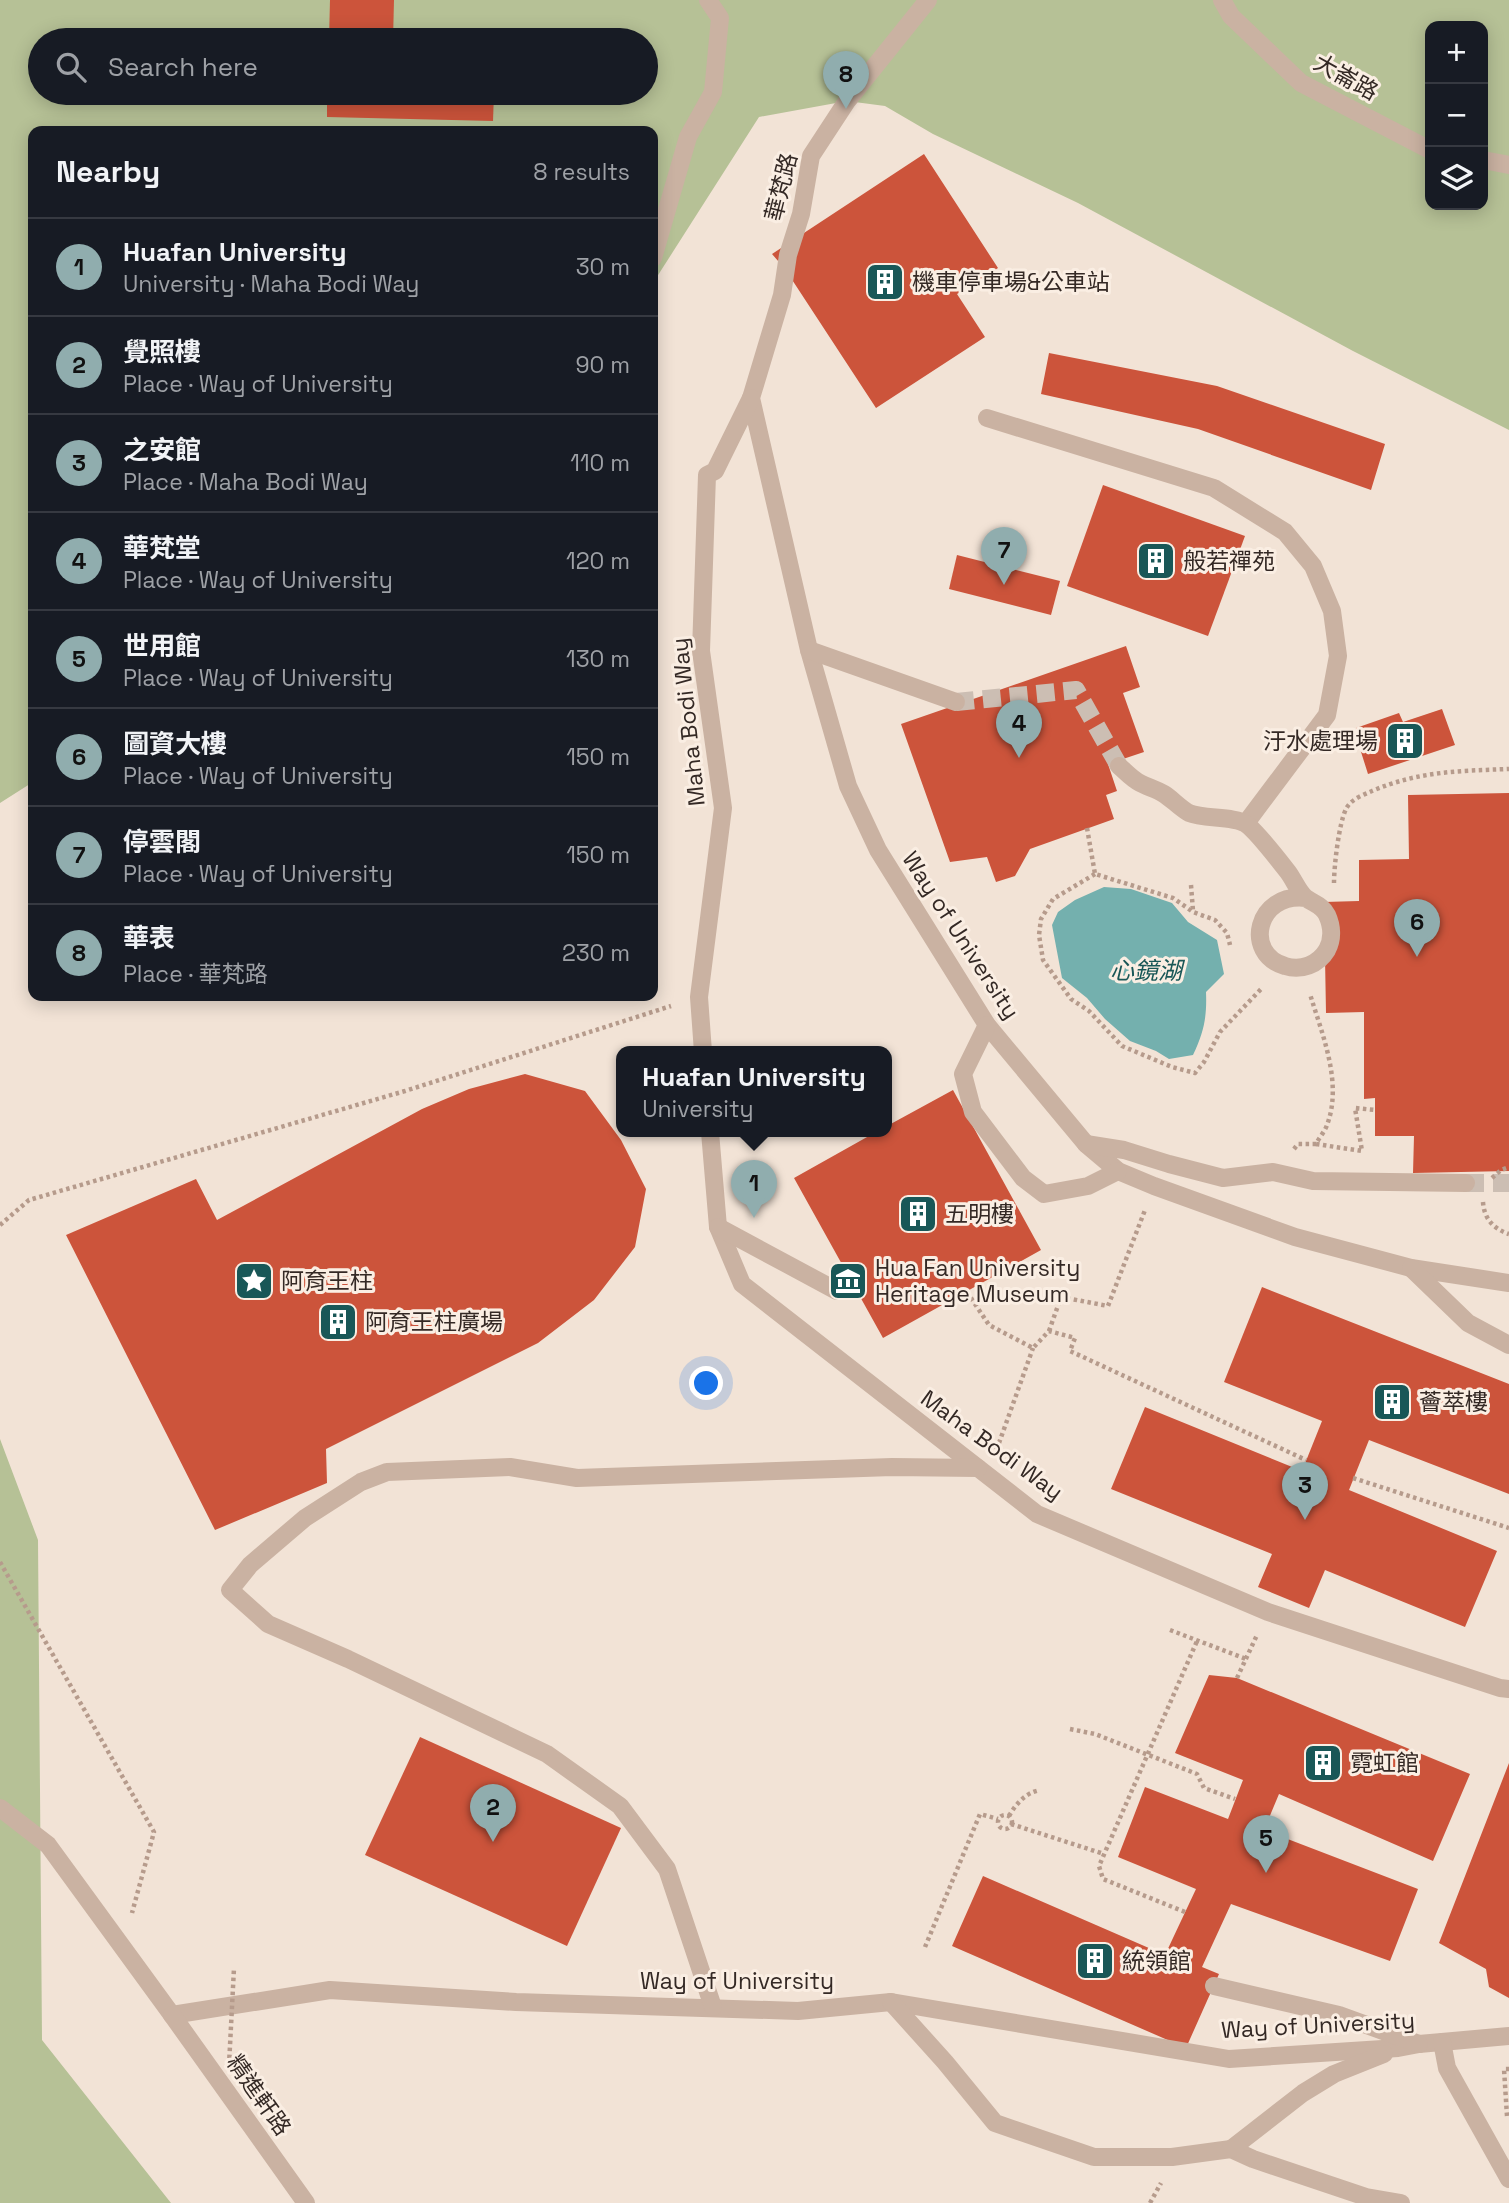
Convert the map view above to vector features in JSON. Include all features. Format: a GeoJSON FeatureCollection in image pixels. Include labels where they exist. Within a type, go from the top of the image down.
{"type":"FeatureCollection","features":[{"type":"Feature","properties":{"kind":"street"},"geometry":{"type":"LineString","coordinates":[[658,241],[688,137],[713,92],[720,18],[708,0]]}},
{"type":"Feature","properties":{"kind":"street","name":"華梵路"},"geometry":{"type":"LineString","coordinates":[[782,295],[788,255],[801,214],[811,156],[847,101],[928,0]]}},
{"type":"Feature","properties":{"kind":"street","name":"大崙路"},"geometry":{"type":"LineString","coordinates":[[1222,0],[1231,16],[1301,83],[1425,147]]}},
{"type":"Feature","properties":{"kind":"street"},"geometry":{"type":"LineString","coordinates":[[1488,161],[1509,165]]}},
{"type":"Feature","properties":{"kind":"street","name":"Way of University"},"geometry":{"type":"LineString","coordinates":[[782,295],[751,398],[809,650],[848,786],[878,850],[987,1025],[1086,1144],[1118,1171],[1294,1237],[1411,1268],[1509,1283]]}},
{"type":"Feature","properties":{"kind":"street","name":"Maha Bodi Way"},"geometry":{"type":"LineString","coordinates":[[703,1046],[699,997],[723,808],[701,652],[707,475],[715,471],[751,398]]}},
{"type":"Feature","properties":{"kind":"street"},"geometry":{"type":"LineString","coordinates":[[987,418],[1214,488],[1285,532],[1313,566],[1332,611],[1338,656],[1327,715],[1246,823]]}},
{"type":"Feature","properties":{"kind":"street"},"geometry":{"type":"LineString","coordinates":[[809,650],[956,702]]}},
{"type":"Feature","properties":{"kind":"street"},"geometry":{"type":"LineString","coordinates":[[1119,766],[1137,782],[1163,793],[1190,813],[1246,823],[1306,898]]}},
{"type":"Feature","properties":{"kind":"street"},"geometry":{"type":"LineString","coordinates":[[1306,898],[1317,903],[1326,912],[1331,936],[1328,948],[1321,958],[1311,965],[1301,968],[1283,966],[1268,956],[1262,946],[1261,923],[1273,905],[1283,899],[1306,898]]}},
{"type":"Feature","properties":{"kind":"street"},"geometry":{"type":"LineString","coordinates":[[987,1025],[963,1074],[973,1112],[1023,1178],[1044,1194],[1088,1186],[1118,1171]]}},
{"type":"Feature","properties":{"kind":"street","name":"Maha Bodi Way"},"geometry":{"type":"LineString","coordinates":[[710,1137],[718,1227],[742,1284],[1037,1514],[1268,1612],[1509,1689]]}},
{"type":"Feature","properties":{"kind":"street"},"geometry":{"type":"LineString","coordinates":[[1086,1144],[1124,1150],[1223,1178],[1273,1172],[1313,1181],[1466,1183]]}},
{"type":"Feature","properties":{"kind":"street"},"geometry":{"type":"LineString","coordinates":[[718,1227],[837,1291]]}},
{"type":"Feature","properties":{"kind":"street"},"geometry":{"type":"LineString","coordinates":[[1411,1268],[1468,1323],[1509,1345]]}},
{"type":"Feature","properties":{"kind":"street"},"geometry":{"type":"LineString","coordinates":[[713,2007],[667,1869],[620,1806],[547,1754],[268,1624],[230,1590],[250,1565],[305,1518],[361,1482],[387,1472],[510,1467],[577,1478],[892,1467],[978,1468]]}},
{"type":"Feature","properties":{"kind":"street"},"geometry":{"type":"LineString","coordinates":[[0,1808],[48,1845],[173,2015]]}},
{"type":"Feature","properties":{"kind":"street"},"geometry":{"type":"LineString","coordinates":[[1214,1986],[1339,2015],[1419,2044]]}},
{"type":"Feature","properties":{"kind":"street","name":"Way of University"},"geometry":{"type":"LineString","coordinates":[[173,2015],[330,1990],[516,2002],[798,2011],[891,2002],[1229,2059],[1398,2049],[1419,2044],[1509,2036]]}},
{"type":"Feature","properties":{"kind":"street"},"geometry":{"type":"LineString","coordinates":[[891,2002],[995,2123],[1094,2157],[1172,2157],[1231,2150],[1366,2197],[1401,2203]]}},
{"type":"Feature","properties":{"kind":"street","name":"精進軒路"},"geometry":{"type":"LineString","coordinates":[[173,2015],[306,2203]]}},
{"type":"Feature","properties":{"kind":"street"},"geometry":{"type":"LineString","coordinates":[[1442,2042],[1447,2068],[1509,2179]]}},
{"type":"Feature","properties":{"kind":"street"},"geometry":{"type":"LineString","coordinates":[[1231,2150],[1274,2114],[1334,2074],[1398,2049]]}},
{"type":"Feature","properties":{"kind":"path"},"geometry":{"type":"LineString","coordinates":[[1334,892],[1339,838],[1346,808],[1357,797],[1418,775],[1443,771],[1509,769]]}},
{"type":"Feature","properties":{"kind":"path"},"geometry":{"type":"LineString","coordinates":[[1087,828],[1096,874]]}},
{"type":"Feature","properties":{"kind":"path"},"geometry":{"type":"LineString","coordinates":[[1231,949],[1227,933],[1215,920],[1193,912],[1173,898],[1096,874],[1053,899],[1041,919],[1039,934],[1044,960],[1071,999],[1089,1011],[1122,1046],[1172,1067],[1195,1073],[1220,1032],[1283,966]]}},
{"type":"Feature","properties":{"kind":"path"},"geometry":{"type":"LineString","coordinates":[[1191,885],[1193,912]]}},
{"type":"Feature","properties":{"kind":"path"},"geometry":{"type":"LineString","coordinates":[[1311,965],[1303,970],[1329,1057],[1331,1083],[1327,1125],[1316,1144]]}},
{"type":"Feature","properties":{"kind":"path"},"geometry":{"type":"LineString","coordinates":[[0,1224],[30,1200],[405,1091],[699,997]]}},
{"type":"Feature","properties":{"kind":"path"},"geometry":{"type":"LineString","coordinates":[[1273,1172],[1282,1169],[1285,1159],[1298,1144],[1362,1151],[1355,1108],[1375,1110]]}},
{"type":"Feature","properties":{"kind":"path"},"geometry":{"type":"LineString","coordinates":[[1486,1186],[1492,1177],[1509,1167]]}},
{"type":"Feature","properties":{"kind":"path"},"geometry":{"type":"LineString","coordinates":[[978,1468],[999,1443],[1033,1348],[1049,1331],[1061,1297],[1108,1306],[1154,1186]]}},
{"type":"Feature","properties":{"kind":"path"},"geometry":{"type":"LineString","coordinates":[[1483,1197],[1484,1210],[1489,1220],[1497,1229],[1509,1234]]}},
{"type":"Feature","properties":{"kind":"path"},"geometry":{"type":"LineString","coordinates":[[967,1292],[989,1325],[1033,1348]]}},
{"type":"Feature","properties":{"kind":"path"},"geometry":{"type":"LineString","coordinates":[[1049,1331],[1075,1338],[1070,1351],[1306,1460]]}},
{"type":"Feature","properties":{"kind":"path"},"geometry":{"type":"LineString","coordinates":[[1353,1478],[1509,1528]]}},
{"type":"Feature","properties":{"kind":"path"},"geometry":{"type":"LineString","coordinates":[[0,1562],[154,1832],[122,1947]]}},
{"type":"Feature","properties":{"kind":"path"},"geometry":{"type":"LineString","coordinates":[[1237,1678],[1268,1612]]}},
{"type":"Feature","properties":{"kind":"path"},"geometry":{"type":"LineString","coordinates":[[1170,1630],[1246,1659]]}},
{"type":"Feature","properties":{"kind":"path"},"geometry":{"type":"LineString","coordinates":[[1185,1912],[1103,1879],[1099,1866],[1197,1641]]}},
{"type":"Feature","properties":{"kind":"path"},"geometry":{"type":"LineString","coordinates":[[1070,1729],[1095,1734],[1197,1774],[1204,1788],[1235,1799]]}},
{"type":"Feature","properties":{"kind":"path"},"geometry":{"type":"LineString","coordinates":[[1009,1816],[1023,1798],[1040,1790]]}},
{"type":"Feature","properties":{"kind":"path"},"geometry":{"type":"LineString","coordinates":[[925,1947],[980,1814],[998,1819],[1004,1815],[1009,1816]]}},
{"type":"Feature","properties":{"kind":"path"},"geometry":{"type":"LineString","coordinates":[[998,1819],[997,1824],[1006,1829],[1012,1820],[1009,1816]]}},
{"type":"Feature","properties":{"kind":"path"},"geometry":{"type":"LineString","coordinates":[[1011,1824],[1104,1854]]}},
{"type":"Feature","properties":{"kind":"path"},"geometry":{"type":"LineString","coordinates":[[229,2065],[234,1968]]}},
{"type":"Feature","properties":{"kind":"path"},"geometry":{"type":"LineString","coordinates":[[1507,2117],[1504,2069],[1509,2069]]}},
{"type":"Feature","properties":{"kind":"green space"},"geometry":{"type":"Polygon","coordinates":[[[0,0],[1509,0],[1509,430],[1353,351],[1078,203],[933,134],[885,106],[847,101],[759,117],[658,275],[658,126],[28,126],[28,785],[0,803],[0,0]]]}},
{"type":"Feature","properties":{"kind":"green space"},"geometry":{"type":"Polygon","coordinates":[[[0,1439],[38,1540],[42,2040],[171,2203],[0,2203],[0,1439]]]}},
{"type":"Feature","properties":{"kind":"water","name":"心鏡湖"},"geometry":{"type":"Polygon","coordinates":[[[1104,887],[1131,889],[1172,903],[1188,922],[1217,940],[1224,974],[1206,992],[1204,1024],[1193,1055],[1169,1059],[1130,1041],[1105,1019],[1087,998],[1062,978],[1052,925],[1058,912],[1075,900],[1104,887]]]}},
{"type":"Feature","properties":{"kind":"building"},"geometry":{"type":"Polygon","coordinates":[[[330,0],[394,0],[393,28],[329,28],[330,0]]]}},
{"type":"Feature","properties":{"kind":"building"},"geometry":{"type":"Polygon","coordinates":[[[327,105],[494,105],[493,121],[327,117],[327,105]]]}},
{"type":"Feature","properties":{"kind":"building","name":"機車停車場&公車站"},"geometry":{"type":"Polygon","coordinates":[[[924,154],[998,268],[957,294],[985,337],[876,408],[785,269],[772,254],[924,154]]]}},
{"type":"Feature","properties":{"kind":"building"},"geometry":{"type":"Polygon","coordinates":[[[1049,353],[1217,386],[1385,444],[1371,490],[1198,429],[1041,394],[1049,353]]]}},
{"type":"Feature","properties":{"kind":"building","name":"般若禪苑"},"geometry":{"type":"Polygon","coordinates":[[[1103,485],[1245,536],[1208,636],[1067,586],[1103,485]]]}},
{"type":"Feature","properties":{"kind":"building"},"geometry":{"type":"Polygon","coordinates":[[[957,555],[1060,581],[1051,615],[949,589],[957,555]]]}},
{"type":"Feature","properties":{"kind":"building"},"geometry":{"type":"Polygon","coordinates":[[[1126,646],[1140,687],[1123,693],[1144,752],[1108,764],[1117,791],[1106,795],[1114,819],[1030,849],[1015,876],[996,882],[987,857],[950,862],[901,724],[1126,646]]]}},
{"type":"Feature","properties":{"kind":"building","name":"汙水處理場"},"geometry":{"type":"Polygon","coordinates":[[[1442,709],[1455,745],[1368,774],[1356,728],[1399,713],[1403,722],[1442,709]]]}},
{"type":"Feature","properties":{"kind":"building"},"geometry":{"type":"Polygon","coordinates":[[[1509,793],[1509,1171],[1413,1173],[1414,1136],[1375,1136],[1375,1098],[1364,1099],[1364,1012],[1326,1013],[1324,902],[1359,901],[1359,860],[1409,859],[1408,795],[1509,793]]]}},
{"type":"Feature","properties":{"kind":"building","name":"阿育王柱廣場"},"geometry":{"type":"Polygon","coordinates":[[[525,1074],[585,1091],[616,1133],[616,1137],[621,1140],[646,1189],[635,1247],[594,1300],[538,1343],[326,1449],[327,1483],[215,1530],[66,1235],[196,1179],[217,1220],[422,1109],[469,1089],[525,1074]]]}},
{"type":"Feature","properties":{"kind":"building","name":"五明樓"},"geometry":{"type":"Polygon","coordinates":[[[953,1090],[1041,1250],[883,1338],[794,1178],[867,1137],[892,1137],[892,1123],[953,1090]]]}},
{"type":"Feature","properties":{"kind":"building"},"geometry":{"type":"Polygon","coordinates":[[[1262,1287],[1509,1384],[1509,1494],[1369,1440],[1349,1490],[1497,1551],[1465,1627],[1325,1570],[1309,1608],[1258,1587],[1272,1554],[1111,1489],[1145,1407],[1302,1471],[1322,1421],[1224,1382],[1262,1287]]]}},
{"type":"Feature","properties":{"kind":"building"},"geometry":{"type":"Polygon","coordinates":[[[1209,1675],[1237,1678],[1470,1774],[1433,1861],[1279,1794],[1264,1830],[1418,1889],[1390,1961],[1231,1904],[1202,1967],[1219,1974],[1186,2048],[952,1946],[983,1876],[1165,1955],[1196,1889],[1118,1857],[1145,1787],[1228,1819],[1243,1780],[1175,1753],[1209,1675]]]}},
{"type":"Feature","properties":{"kind":"building"},"geometry":{"type":"Polygon","coordinates":[[[420,1737],[621,1828],[567,1946],[365,1855],[420,1737]]]}},
{"type":"Feature","properties":{"kind":"building"},"geometry":{"type":"Polygon","coordinates":[[[1509,1763],[1509,1998],[1489,1987],[1486,1969],[1439,1943],[1509,1763]]]}},
{"type":"Feature","properties":{"kind":"tunnel"},"geometry":{"type":"LineString","coordinates":[[956,702],[1076,690],[1119,766]]}},
{"type":"Feature","properties":{"kind":"tunnel"},"geometry":{"type":"LineString","coordinates":[[1466,1183],[1509,1183]]}},
{"type":"Feature","properties":{"kind":"place","name":"華表"},"geometry":{"type":"Point","coordinates":[846,109]}},
{"type":"Feature","properties":{"kind":"place","name":"機車停車場&公車站"},"geometry":{"type":"Point","coordinates":[885,282]}},
{"type":"Feature","properties":{"kind":"place","name":"般若禪苑"},"geometry":{"type":"Point","coordinates":[1156,561]}},
{"type":"Feature","properties":{"kind":"place","name":"停雲閣"},"geometry":{"type":"Point","coordinates":[1004,585]}},
{"type":"Feature","properties":{"kind":"place","name":"汙水處理場"},"geometry":{"type":"Point","coordinates":[1405,741]}},
{"type":"Feature","properties":{"kind":"place","name":"華梵堂"},"geometry":{"type":"Point","coordinates":[1019,758]}},
{"type":"Feature","properties":{"kind":"place","name":"圖資大樓"},"geometry":{"type":"Point","coordinates":[1417,957]}},
{"type":"Feature","properties":{"kind":"place","name":"五明樓"},"geometry":{"type":"Point","coordinates":[918,1214]}},
{"type":"Feature","properties":{"kind":"place","name":"Huafan University"},"geometry":{"type":"Point","coordinates":[754,1218]}},
{"type":"Feature","properties":{"kind":"place","name":"阿育王柱"},"geometry":{"type":"Point","coordinates":[254,1281]}},
{"type":"Feature","properties":{"kind":"place","name":"Hua Fan University Heritage Museum"},"geometry":{"type":"Point","coordinates":[848,1281]}},
{"type":"Feature","properties":{"kind":"place","name":"阿育王柱廣場"},"geometry":{"type":"Point","coordinates":[338,1322]}},
{"type":"Feature","properties":{"kind":"place","name":"薈萃樓"},"geometry":{"type":"Point","coordinates":[1392,1402]}},
{"type":"Feature","properties":{"kind":"place","name":"之安館"},"geometry":{"type":"Point","coordinates":[1305,1520]}},
{"type":"Feature","properties":{"kind":"place","name":"霓虹館"},"geometry":{"type":"Point","coordinates":[1323,1763]}},
{"type":"Feature","properties":{"kind":"place","name":"覺照樓"},"geometry":{"type":"Point","coordinates":[493,1842]}},
{"type":"Feature","properties":{"kind":"place","name":"世用館"},"geometry":{"type":"Point","coordinates":[1266,1873]}},
{"type":"Feature","properties":{"kind":"place","name":"統領館"},"geometry":{"type":"Point","coordinates":[1095,1961]}}]}
